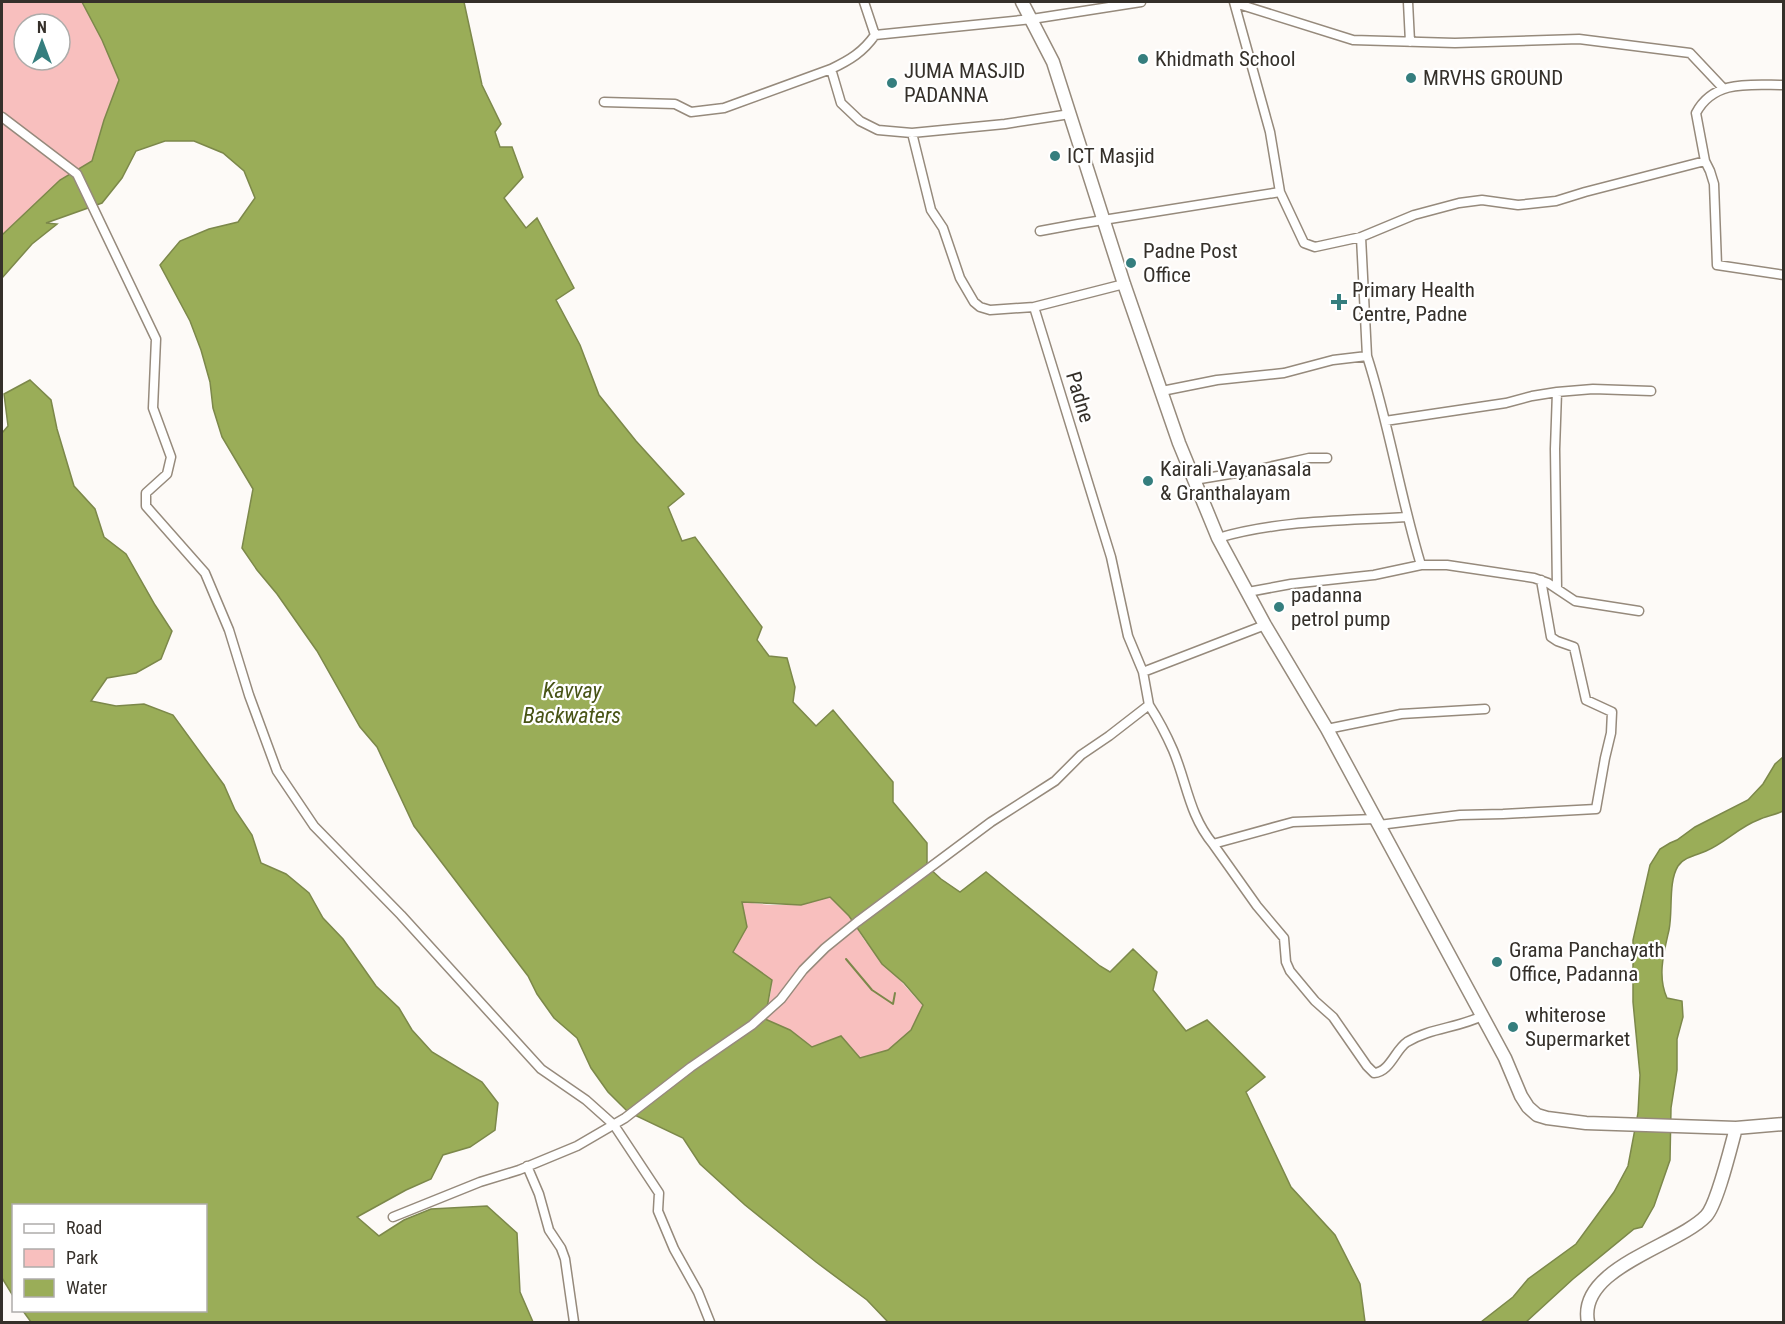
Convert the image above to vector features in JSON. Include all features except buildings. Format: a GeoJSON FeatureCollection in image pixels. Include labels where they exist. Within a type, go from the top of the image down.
{"type":"FeatureCollection","features":[{"type":"Feature","properties":{"kind":"main road"},"geometry":{"type":"LineString","coordinates":[[1022,2],[1053,62],[1124,284],[1179,443],[1218,538],[1265,625],[1327,729],[1482,1016],[1528,1107],[1537,1115],[1547,1118],[1586,1123],[1736,1128],[1784,1124]]}},
{"type":"Feature","properties":{"kind":"main road"},"geometry":{"type":"LineString","coordinates":[[1588,1323],[1589,1305],[1602,1282],[1620,1267],[1695,1225],[1708,1215],[1736,1128]]}},
{"type":"Feature","properties":{"kind":"street"},"geometry":{"type":"LineString","coordinates":[[864,2],[875,35]]}},
{"type":"Feature","properties":{"kind":"street"},"geometry":{"type":"LineString","coordinates":[[604,102],[675,104],[691,112],[724,108],[850,60],[866,48],[875,35],[1032,19],[1141,2]]}},
{"type":"Feature","properties":{"kind":"street"},"geometry":{"type":"LineString","coordinates":[[1235,2],[1353,40],[1455,43],[1579,39],[1690,52],[1723,88]]}},
{"type":"Feature","properties":{"kind":"street"},"geometry":{"type":"LineString","coordinates":[[1235,2],[1270,132],[1280,192],[1304,243],[1315,247],[1361,237],[1404,218],[1459,203],[1482,200],[1518,205],[1556,201],[1705,161]]}},
{"type":"Feature","properties":{"kind":"street"},"geometry":{"type":"LineString","coordinates":[[1408,2],[1410,42]]}},
{"type":"Feature","properties":{"kind":"street"},"geometry":{"type":"LineString","coordinates":[[831,69],[841,103],[860,121],[878,130],[912,133],[1005,124],[1070,114]]}},
{"type":"Feature","properties":{"kind":"street"},"geometry":{"type":"LineString","coordinates":[[1784,85],[1723,88],[1700,106],[1696,112],[1705,161],[1714,184],[1717,266],[1784,275]]}},
{"type":"Feature","properties":{"kind":"street"},"geometry":{"type":"LineString","coordinates":[[2,117],[77,174],[156,339],[153,408],[171,457],[167,474],[146,493],[146,506],[205,573],[229,630],[249,695],[277,771],[314,825],[541,1068],[586,1100],[614,1125],[659,1193],[658,1211],[674,1249],[698,1292],[710,1323]]}},
{"type":"Feature","properties":{"kind":"street"},"geometry":{"type":"LineString","coordinates":[[912,133],[931,210],[943,228],[960,278],[980,308],[990,310],[1034,307],[1124,284]]}},
{"type":"Feature","properties":{"kind":"street"},"geometry":{"type":"LineString","coordinates":[[1040,231],[1280,192]]}},
{"type":"Feature","properties":{"kind":"street"},"geometry":{"type":"LineString","coordinates":[[1361,237],[1367,356],[1385,421],[1406,517],[1421,565]]}},
{"type":"Feature","properties":{"kind":"street","name":"Padne"},"geometry":{"type":"LineString","coordinates":[[1034,307],[1111,557],[1128,636],[1143,672],[1149,705],[1173,750],[1190,806],[1202,831],[1257,906],[1284,938],[1286,962],[1290,971],[1315,1001],[1333,1017],[1374,1073],[1386,1068],[1399,1049],[1408,1042],[1445,1027],[1482,1016]]}},
{"type":"Feature","properties":{"kind":"street"},"geometry":{"type":"LineString","coordinates":[[1162,391],[1217,380],[1284,373],[1333,360],[1367,356]]}},
{"type":"Feature","properties":{"kind":"street"},"geometry":{"type":"LineString","coordinates":[[1385,421],[1506,403],[1557,392],[1593,389],[1652,391]]}},
{"type":"Feature","properties":{"kind":"street"},"geometry":{"type":"LineString","coordinates":[[1557,392],[1555,449],[1557,588]]}},
{"type":"Feature","properties":{"kind":"street"},"geometry":{"type":"LineString","coordinates":[[1194,480],[1309,458],[1327,458]]}},
{"type":"Feature","properties":{"kind":"street"},"geometry":{"type":"LineString","coordinates":[[1218,538],[1243,531],[1296,524],[1406,517]]}},
{"type":"Feature","properties":{"kind":"street"},"geometry":{"type":"LineString","coordinates":[[1248,592],[1273,586],[1374,575],[1421,565],[1447,565],[1541,580],[1575,601],[1638,611]]}},
{"type":"Feature","properties":{"kind":"street"},"geometry":{"type":"LineString","coordinates":[[1213,844],[1293,822],[1377,822],[1596,808],[1611,734],[1612,712],[1586,700],[1582,691],[1574,647],[1557,642],[1551,637],[1541,580]]}},
{"type":"Feature","properties":{"kind":"street"},"geometry":{"type":"LineString","coordinates":[[1143,672],[1265,625]]}},
{"type":"Feature","properties":{"kind":"street"},"geometry":{"type":"LineString","coordinates":[[393,1217],[577,1146],[625,1118],[691,1067],[752,1025],[781,999],[803,970],[825,948],[959,846],[1055,781],[1081,755],[1149,705]]}},
{"type":"Feature","properties":{"kind":"street"},"geometry":{"type":"LineString","coordinates":[[1327,729],[1401,714],[1485,709]]}},
{"type":"Feature","properties":{"kind":"street"},"geometry":{"type":"LineString","coordinates":[[527,1166],[539,1194],[549,1230],[561,1248],[565,1259],[574,1323]]}},
{"type":"Feature","properties":{"kind":"green space"},"geometry":{"type":"Polygon","coordinates":[[[2,2],[82,2],[119,80],[92,161],[60,180],[2,235],[2,2]]]}},
{"type":"Feature","properties":{"kind":"green space"},"geometry":{"type":"Polygon","coordinates":[[[830,897],[849,916],[865,941],[923,1006],[911,1031],[888,1050],[860,1058],[841,1036],[812,1047],[790,1030],[765,1019],[772,980],[732,952],[747,927],[742,902],[801,905],[830,897]]]}},
{"type":"Feature","properties":{"kind":"water","name":"Kavvay Backwaters"},"geometry":{"type":"Polygon","coordinates":[[[82,2],[464,2],[482,85],[501,124],[495,132],[500,147],[512,147],[523,177],[504,198],[526,228],[537,218],[574,288],[556,300],[580,345],[599,395],[636,441],[684,494],[668,507],[682,541],[695,537],[762,627],[757,640],[769,656],[787,658],[795,687],[793,702],[816,726],[833,710],[893,782],[893,802],[927,843],[927,866],[941,879],[960,892],[986,872],[1110,972],[1133,949],[1157,972],[1153,990],[1186,1031],[1207,1020],[1265,1077],[1246,1092],[1291,1187],[1335,1235],[1360,1284],[1365,1322],[888,1322],[867,1300],[745,1205],[700,1164],[683,1138],[628,1112],[608,1092],[591,1068],[577,1038],[554,1018],[537,994],[528,976],[414,826],[377,747],[360,727],[317,651],[242,548],[253,489],[222,437],[213,408],[210,382],[201,350],[190,321],[160,265],[180,241],[209,229],[238,222],[255,198],[244,171],[223,153],[194,141],[165,141],[136,151],[122,178],[102,203],[46,223],[57,224],[32,244],[2,278],[2,235],[60,180],[92,161],[119,80],[82,2]],[[830,897],[801,905],[742,902],[747,927],[733,952],[772,980],[765,1019],[790,1030],[812,1047],[841,1036],[860,1058],[888,1050],[911,1030],[923,1005],[904,983],[882,964],[849,916],[830,897]]]}},
{"type":"Feature","properties":{"kind":"water"},"geometry":{"type":"Polygon","coordinates":[[[30,380],[51,400],[74,486],[95,509],[104,537],[126,554],[172,631],[161,659],[136,673],[107,678],[91,701],[116,706],[144,704],[173,715],[224,785],[235,810],[252,835],[261,863],[286,874],[309,893],[323,918],[343,939],[376,986],[399,1008],[412,1030],[432,1052],[482,1082],[498,1103],[495,1130],[470,1147],[443,1155],[431,1179],[357,1217],[379,1236],[404,1220],[431,1209],[487,1206],[517,1233],[520,1292],[533,1322],[31,1322],[24,1312],[207,1312],[207,1204],[12,1204],[12,1294],[2,1278],[2,433],[8,426],[4,394],[30,380]]]}},
{"type":"Feature","properties":{"kind":"water"},"geometry":{"type":"Polygon","coordinates":[[[1783,757],[1783,811],[1751,823],[1713,848],[1687,858],[1678,866],[1675,873],[1670,922],[1662,964],[1662,981],[1667,998],[1682,1001],[1683,1017],[1677,1039],[1677,1070],[1671,1108],[1670,1160],[1654,1206],[1642,1227],[1634,1229],[1573,1279],[1526,1322],[1481,1322],[1513,1297],[1528,1279],[1576,1244],[1614,1192],[1628,1166],[1638,1113],[1640,1075],[1633,1002],[1633,940],[1650,865],[1660,849],[1695,827],[1748,800],[1783,757]]]}},
{"type":"Feature","properties":{"kind":"waterway"},"geometry":{"type":"LineString","coordinates":[[846,959],[872,990],[893,1004],[895,993]]}},
{"type":"Feature","properties":{"kind":"place","name":"Khidmath School"},"geometry":{"type":"Point","coordinates":[1143,59]}},
{"type":"Feature","properties":{"kind":"place","name":"MRVHS GROUND"},"geometry":{"type":"Point","coordinates":[1411,78]}},
{"type":"Feature","properties":{"kind":"place","name":"JUMA MASJID PADANNA"},"geometry":{"type":"Point","coordinates":[892,83]}},
{"type":"Feature","properties":{"kind":"place","name":"ICT Masjid"},"geometry":{"type":"Point","coordinates":[1055,156]}},
{"type":"Feature","properties":{"kind":"place","name":"Padne Post Office"},"geometry":{"type":"Point","coordinates":[1131,263]}},
{"type":"Feature","properties":{"kind":"place","name":"Primary Health Centre, Padne"},"geometry":{"type":"Point","coordinates":[1339,302]}},
{"type":"Feature","properties":{"kind":"place","name":"Kairali Vayanasala & Granthalayam"},"geometry":{"type":"Point","coordinates":[1148,481]}},
{"type":"Feature","properties":{"kind":"place","name":"padanna petrol pump"},"geometry":{"type":"Point","coordinates":[1279,607]}},
{"type":"Feature","properties":{"kind":"place","name":"Grama Panchayath Office, Padanna"},"geometry":{"type":"Point","coordinates":[1497,962]}},
{"type":"Feature","properties":{"kind":"place","name":"whiterose Supermarket"},"geometry":{"type":"Point","coordinates":[1513,1027]}}]}
